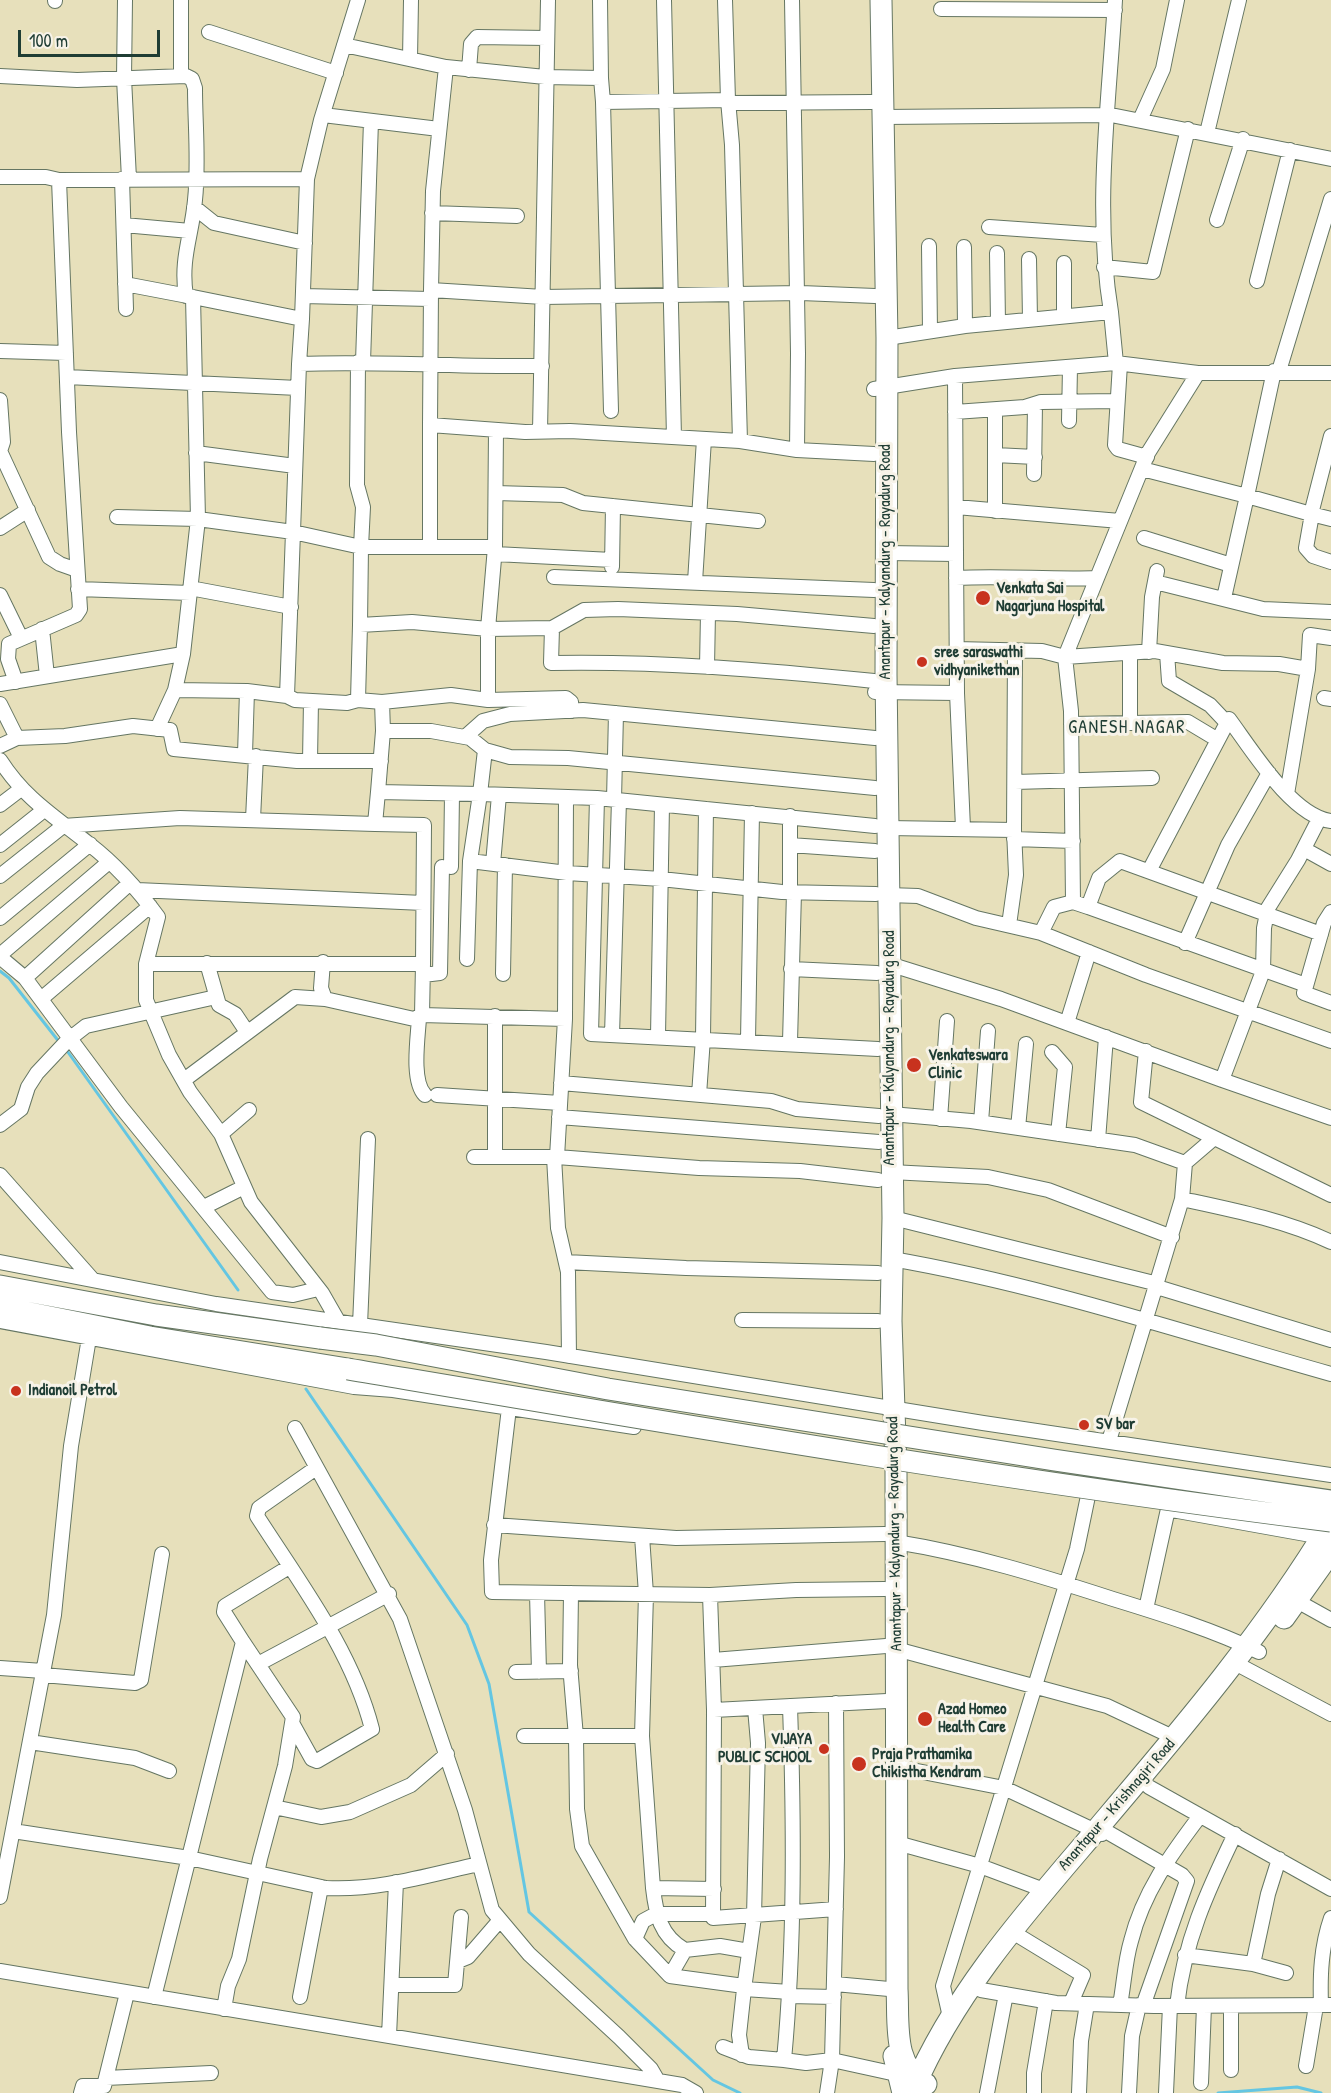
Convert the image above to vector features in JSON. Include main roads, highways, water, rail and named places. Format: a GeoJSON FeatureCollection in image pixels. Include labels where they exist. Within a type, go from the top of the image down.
{"type":"FeatureCollection","features":[{"type":"Feature","properties":{"kind":"highway","name":"Anantapur - Kalyandurg - Rayadurg Road"},"geometry":{"type":"LineString","coordinates":[[870,0],[878,110],[887,338],[874,454],[874,626],[878,688],[884,968],[887,1408],[890,1468],[891,1648],[897,1767],[897,1989],[901,2045],[906,2069],[913,2086]]}},
{"type":"Feature","properties":{"kind":"highway","name":"Anantapur - Kalyandurg - Rayadurg Road"},"geometry":{"type":"LineString","coordinates":[[881,0],[875,296],[881,389],[886,553],[875,738],[875,788],[881,827],[875,851],[882,895]]}},
{"type":"Feature","properties":{"kind":"highway","name":"Anantapur - Kalyandurg - Rayadurg Road"},"geometry":{"type":"LineString","coordinates":[[884,968],[879,1049],[885,1115],[879,1142],[893,1218],[878,1321],[887,1408]]}},
{"type":"Feature","properties":{"kind":"highway"},"geometry":{"type":"LineString","coordinates":[[0,1286],[156,1315],[376,1346],[608,1389],[1331,1501]]}},
{"type":"Feature","properties":{"kind":"highway"},"geometry":{"type":"LineString","coordinates":[[0,1307],[150,1336],[751,1435],[1212,1506],[1329,1534]]}},
{"type":"Feature","properties":{"kind":"highway","name":"Anantapur - Krishnagiri Road"},"geometry":{"type":"LineString","coordinates":[[913,2086],[946,2043],[1019,1936],[1104,1833],[1175,1738],[1296,1601],[1329,1534]]}},
{"type":"Feature","properties":{"kind":"highway","name":"Anantapur - Krishnagiri Road"},"geometry":{"type":"LineString","coordinates":[[913,2086],[951,2017],[1013,1928],[1044,1890],[1149,1787],[1247,1658],[1329,1534]]}},
{"type":"Feature","properties":{"kind":"highway","name":"Anantapur - Kalyandurg - Rayadurg Road"},"geometry":{"type":"LineString","coordinates":[[891,1538],[885,1589],[891,1648],[887,1701],[889,1989],[913,2086]]}},
{"type":"Feature","properties":{"kind":"waterway"},"geometry":{"type":"LineString","coordinates":[[0,971],[9,978],[60,1043]]}},
{"type":"Feature","properties":{"kind":"waterway"},"geometry":{"type":"LineString","coordinates":[[65,1048],[238,1290]]}},
{"type":"Feature","properties":{"kind":"waterway"},"geometry":{"type":"LineString","coordinates":[[306,1389],[467,1625],[489,1684],[529,1912],[713,2080],[740,2093]]}},
{"type":"Feature","properties":{"kind":"waterway"},"geometry":{"type":"LineString","coordinates":[[1218,2093],[1297,2087],[1321,2093]]}},
{"type":"Feature","properties":{"kind":"place","name":"Venkata Sai Nagarjuna Hospital"},"geometry":{"type":"Point","coordinates":[983,598]}},
{"type":"Feature","properties":{"kind":"place","name":"sree saraswathi vidhyanikethan"},"geometry":{"type":"Point","coordinates":[922,662]}},
{"type":"Feature","properties":{"kind":"place","name":"Venkateswara Clinic"},"geometry":{"type":"Point","coordinates":[914,1065]}},
{"type":"Feature","properties":{"kind":"place","name":"Indianoil Petrol"},"geometry":{"type":"Point","coordinates":[16,1391]}},
{"type":"Feature","properties":{"kind":"place","name":"SV bar"},"geometry":{"type":"Point","coordinates":[1084,1425]}},
{"type":"Feature","properties":{"kind":"place","name":"Azad Homeo Health Care"},"geometry":{"type":"Point","coordinates":[925,1719]}},
{"type":"Feature","properties":{"kind":"place","name":"VIJAYA PUBLIC SCHOOL"},"geometry":{"type":"Point","coordinates":[824,1749]}},
{"type":"Feature","properties":{"kind":"place","name":"Praja Prathamika Chikistha Kendram"},"geometry":{"type":"Point","coordinates":[859,1764]}},
{"type":"Feature","properties":{"kind":"district","name":"GANESH NAGAR"},"geometry":{"type":"Point","coordinates":[1127,728]}}]}
